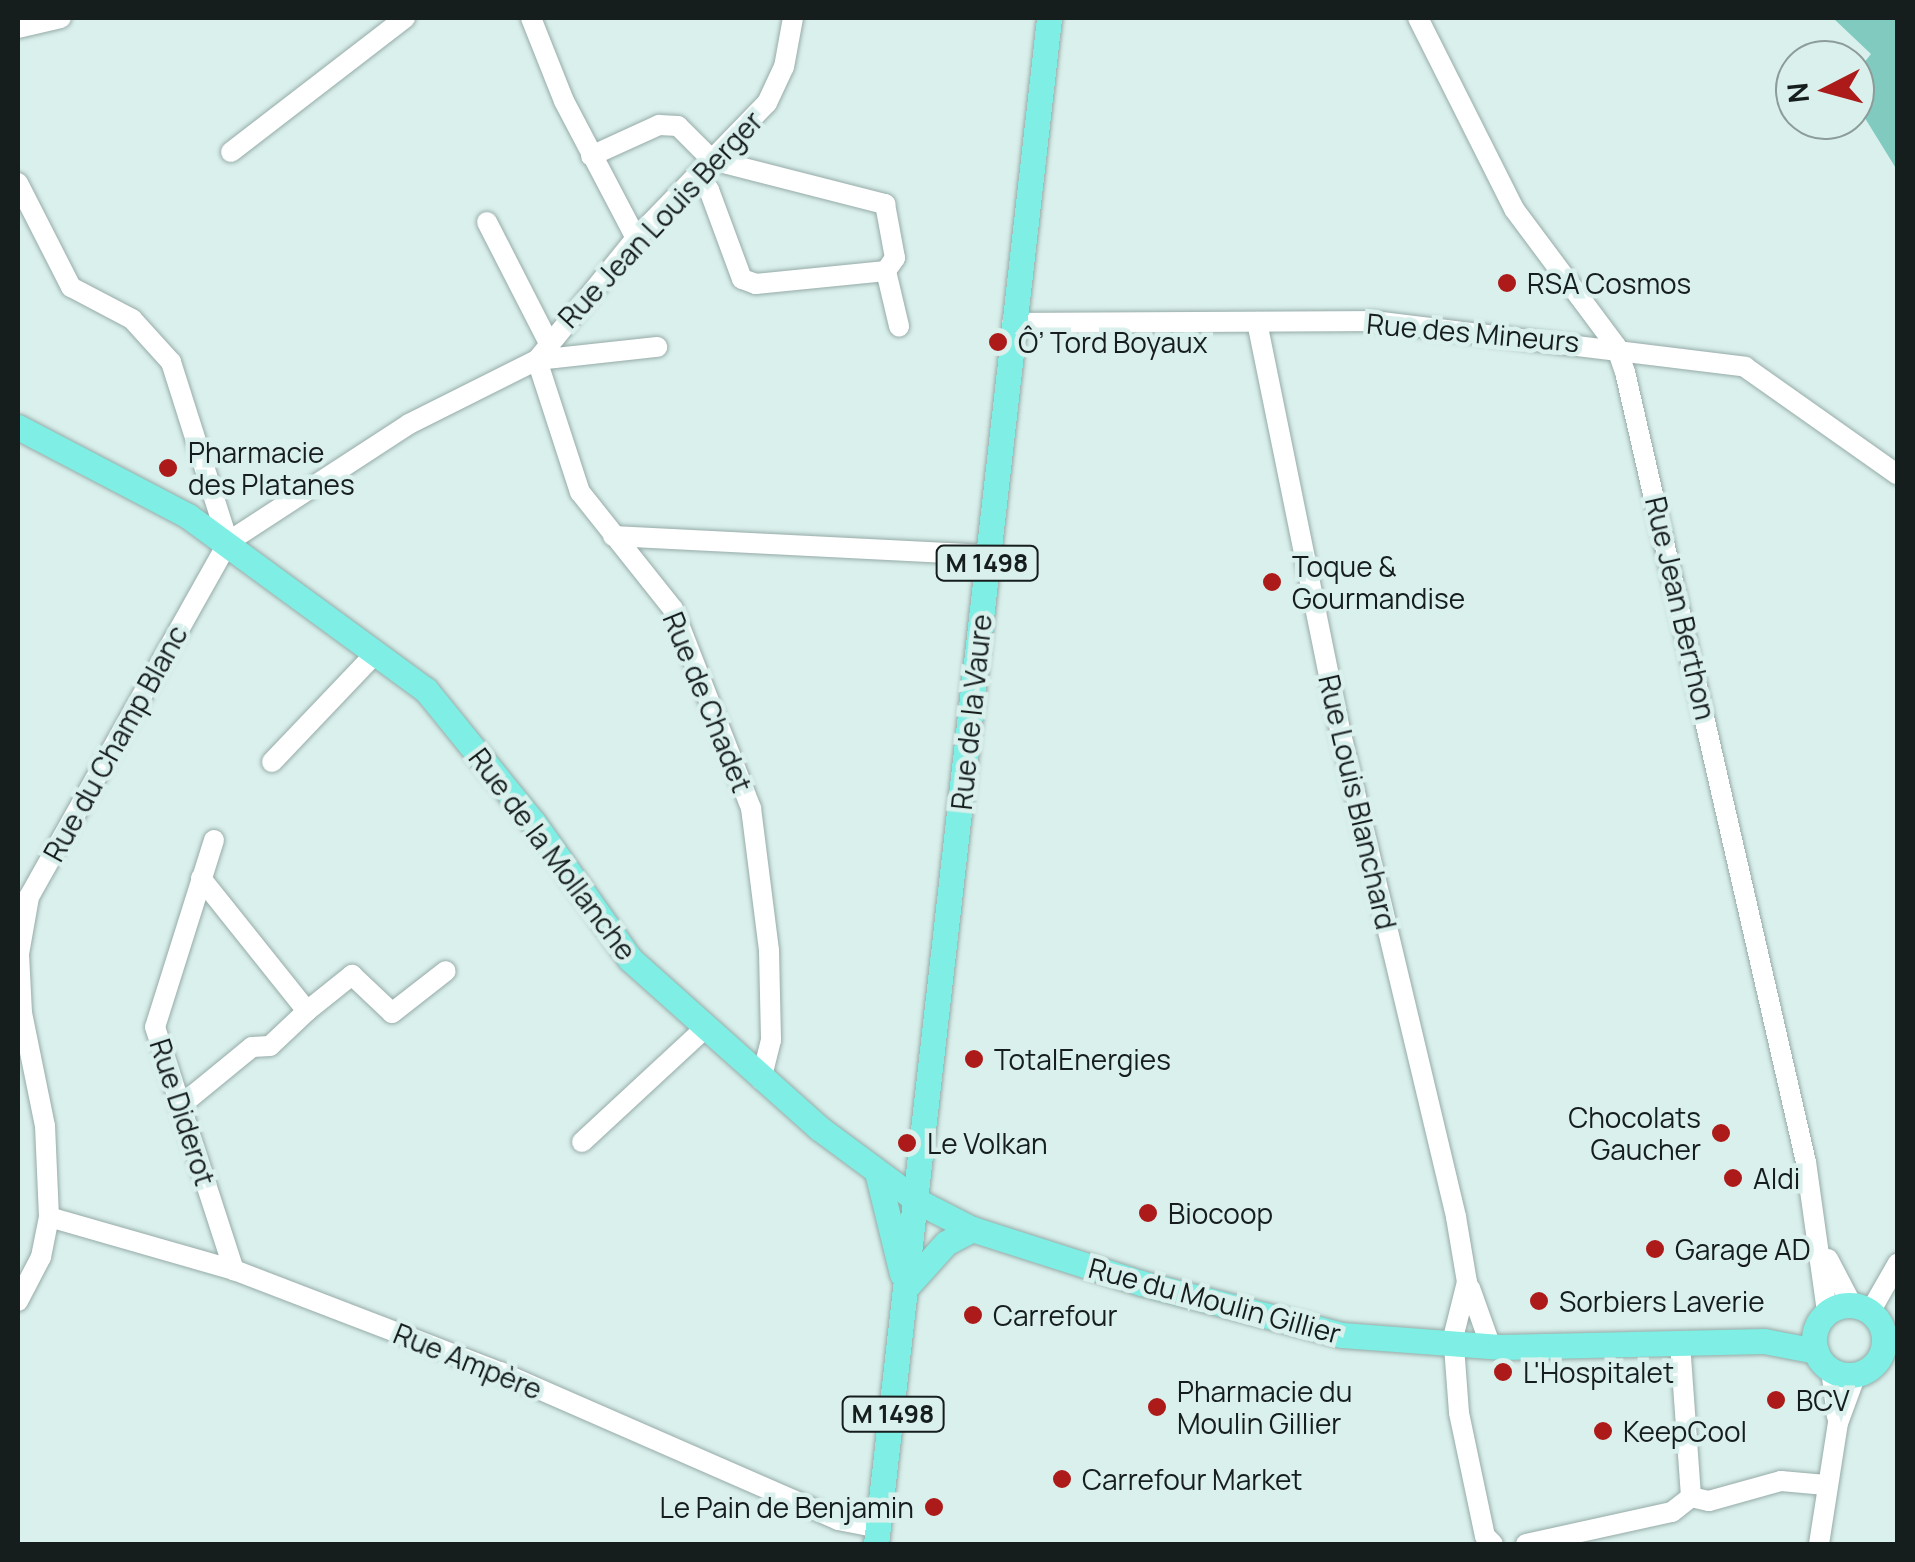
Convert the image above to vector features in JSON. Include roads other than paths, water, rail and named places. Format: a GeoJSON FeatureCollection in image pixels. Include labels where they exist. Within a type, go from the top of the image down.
{"type":"FeatureCollection","features":[{"type":"Feature","properties":{"kind":"main road","name":"Rue de la Vaure"},"geometry":{"type":"LineString","coordinates":[[923,1160],[1012,323],[1049,18]]}},
{"type":"Feature","properties":{"kind":"main road","name":"Rue de la Mollanche"},"geometry":{"type":"LineString","coordinates":[[18,426],[228,542],[426,690],[533,822],[630,960],[761,1080],[919,1202]]}},
{"type":"Feature","properties":{"kind":"main road"},"geometry":{"type":"LineString","coordinates":[[907,1292],[946,1243],[968,1227],[923,1160]]}},
{"type":"Feature","properties":{"kind":"main road","name":"M 1498"},"geometry":{"type":"LineString","coordinates":[[877,1536],[923,1160]]}},
{"type":"Feature","properties":{"kind":"main road"},"geometry":{"type":"LineString","coordinates":[[877,1172],[907,1292]]}},
{"type":"Feature","properties":{"kind":"main road","name":"Rue du Moulin Gillier"},"geometry":{"type":"LineString","coordinates":[[919,1202],[968,1227],[1255,1315],[1342,1335],[1491,1347],[1857,1336]]}},
{"type":"Feature","properties":{"kind":"street"},"geometry":{"type":"LineString","coordinates":[[18,28],[61,18]]}},
{"type":"Feature","properties":{"kind":"street"},"geometry":{"type":"LineString","coordinates":[[231,152],[405,18]]}},
{"type":"Feature","properties":{"kind":"street"},"geometry":{"type":"LineString","coordinates":[[531,18],[591,156],[636,238]]}},
{"type":"Feature","properties":{"kind":"street","name":"Rue Jean Louis Berger"},"geometry":{"type":"LineString","coordinates":[[228,542],[409,424],[543,352],[636,238],[766,103],[784,67],[793,18]]}},
{"type":"Feature","properties":{"kind":"street","name":"Rue Jean Berthon"},"geometry":{"type":"LineString","coordinates":[[1418,18],[1514,209],[1616,346],[1658,506],[1822,1249],[1857,1336]]}},
{"type":"Feature","properties":{"kind":"street"},"geometry":{"type":"LineString","coordinates":[[591,156],[669,124],[686,131],[712,160],[884,204],[895,258],[886,270],[756,284],[742,279],[709,190],[695,177]]}},
{"type":"Feature","properties":{"kind":"street"},"geometry":{"type":"LineString","coordinates":[[18,182],[71,287],[132,319],[171,362],[228,542]]}},
{"type":"Feature","properties":{"kind":"street","name":"Rue de Chadet"},"geometry":{"type":"LineString","coordinates":[[487,222],[543,352],[580,492],[673,609],[751,808],[769,951],[771,1040],[761,1080]]}},
{"type":"Feature","properties":{"kind":"street"},"geometry":{"type":"LineString","coordinates":[[886,270],[900,326]]}},
{"type":"Feature","properties":{"kind":"street","name":"Rue des Mineurs"},"geometry":{"type":"LineString","coordinates":[[1012,323],[1373,321],[1616,346],[1745,367],[1898,476]]}},
{"type":"Feature","properties":{"kind":"street","name":"Rue Louis Blanchard"},"geometry":{"type":"LineString","coordinates":[[1256,322],[1342,738],[1467,1282],[1491,1347]]}},
{"type":"Feature","properties":{"kind":"street"},"geometry":{"type":"LineString","coordinates":[[543,352],[657,347]]}},
{"type":"Feature","properties":{"kind":"street"},"geometry":{"type":"LineString","coordinates":[[613,536],[988,555]]}},
{"type":"Feature","properties":{"kind":"street","name":"Rue du Champ Blanc"},"geometry":{"type":"LineString","coordinates":[[18,1302],[40,1257],[48,1217],[45,1126],[22,1013],[18,954],[29,897],[228,542]]}},
{"type":"Feature","properties":{"kind":"street"},"geometry":{"type":"LineString","coordinates":[[272,762],[376,654]]}},
{"type":"Feature","properties":{"kind":"street","name":"Rue Diderot"},"geometry":{"type":"LineString","coordinates":[[214,840],[156,1009],[155,1028],[234,1270]]}},
{"type":"Feature","properties":{"kind":"street"},"geometry":{"type":"LineString","coordinates":[[201,878],[307,1012]]}},
{"type":"Feature","properties":{"kind":"street"},"geometry":{"type":"LineString","coordinates":[[180,1106],[252,1047],[270,1046],[352,975],[392,1013],[446,971]]}},
{"type":"Feature","properties":{"kind":"street"},"geometry":{"type":"LineString","coordinates":[[582,1142],[705,1028]]}},
{"type":"Feature","properties":{"kind":"street","name":"Rue Ampère"},"geometry":{"type":"LineString","coordinates":[[48,1217],[234,1270],[500,1372],[877,1536]]}},
{"type":"Feature","properties":{"kind":"street"},"geometry":{"type":"LineString","coordinates":[[1819,1544],[1826,1484],[1857,1336],[1898,1263]]}},
{"type":"Feature","properties":{"kind":"street","name":"Rue Louis Blanchard"},"geometry":{"type":"LineString","coordinates":[[1467,1282],[1452,1346],[1459,1413],[1485,1536],[1493,1544]]}},
{"type":"Feature","properties":{"kind":"street"},"geometry":{"type":"LineString","coordinates":[[1680,1343],[1691,1497]]}},
{"type":"Feature","properties":{"kind":"street"},"geometry":{"type":"LineString","coordinates":[[1691,1497],[1709,1501],[1781,1481],[1826,1484]]}},
{"type":"Feature","properties":{"kind":"street"},"geometry":{"type":"LineString","coordinates":[[1526,1544],[1672,1512],[1691,1497]]}},
{"type":"Feature","properties":{"kind":"place","name":"RSA Cosmos"},"geometry":{"type":"Point","coordinates":[1507,283]}},
{"type":"Feature","properties":{"kind":"place","name":"Ô’ Tord Boyaux"},"geometry":{"type":"Point","coordinates":[998,342]}},
{"type":"Feature","properties":{"kind":"place","name":"Pharmacie des Platanes"},"geometry":{"type":"Point","coordinates":[168,468]}},
{"type":"Feature","properties":{"kind":"place","name":"Toque & Gourmandise"},"geometry":{"type":"Point","coordinates":[1272,582]}},
{"type":"Feature","properties":{"kind":"place","name":"TotalEnergies"},"geometry":{"type":"Point","coordinates":[974,1059]}},
{"type":"Feature","properties":{"kind":"place","name":"Chocolats Gaucher"},"geometry":{"type":"Point","coordinates":[1721,1133]}},
{"type":"Feature","properties":{"kind":"place","name":"Le Volkan"},"geometry":{"type":"Point","coordinates":[907,1143]}},
{"type":"Feature","properties":{"kind":"place","name":"Aldi"},"geometry":{"type":"Point","coordinates":[1733,1178]}},
{"type":"Feature","properties":{"kind":"place","name":"Biocoop"},"geometry":{"type":"Point","coordinates":[1148,1213]}},
{"type":"Feature","properties":{"kind":"place","name":"Garage AD"},"geometry":{"type":"Point","coordinates":[1655,1249]}},
{"type":"Feature","properties":{"kind":"place","name":"Sorbiers Laverie"},"geometry":{"type":"Point","coordinates":[1539,1301]}},
{"type":"Feature","properties":{"kind":"place","name":"Carrefour"},"geometry":{"type":"Point","coordinates":[973,1315]}},
{"type":"Feature","properties":{"kind":"place","name":"L'Hospitalet"},"geometry":{"type":"Point","coordinates":[1503,1372]}},
{"type":"Feature","properties":{"kind":"place","name":"BCV"},"geometry":{"type":"Point","coordinates":[1776,1400]}},
{"type":"Feature","properties":{"kind":"place","name":"Pharmacie du Moulin Gillier"},"geometry":{"type":"Point","coordinates":[1157,1407]}},
{"type":"Feature","properties":{"kind":"place","name":"KeepCool"},"geometry":{"type":"Point","coordinates":[1603,1431]}},
{"type":"Feature","properties":{"kind":"place","name":"Carrefour Market"},"geometry":{"type":"Point","coordinates":[1062,1479]}},
{"type":"Feature","properties":{"kind":"place","name":"Le Pain de Benjamin"},"geometry":{"type":"Point","coordinates":[934,1507]}}]}
